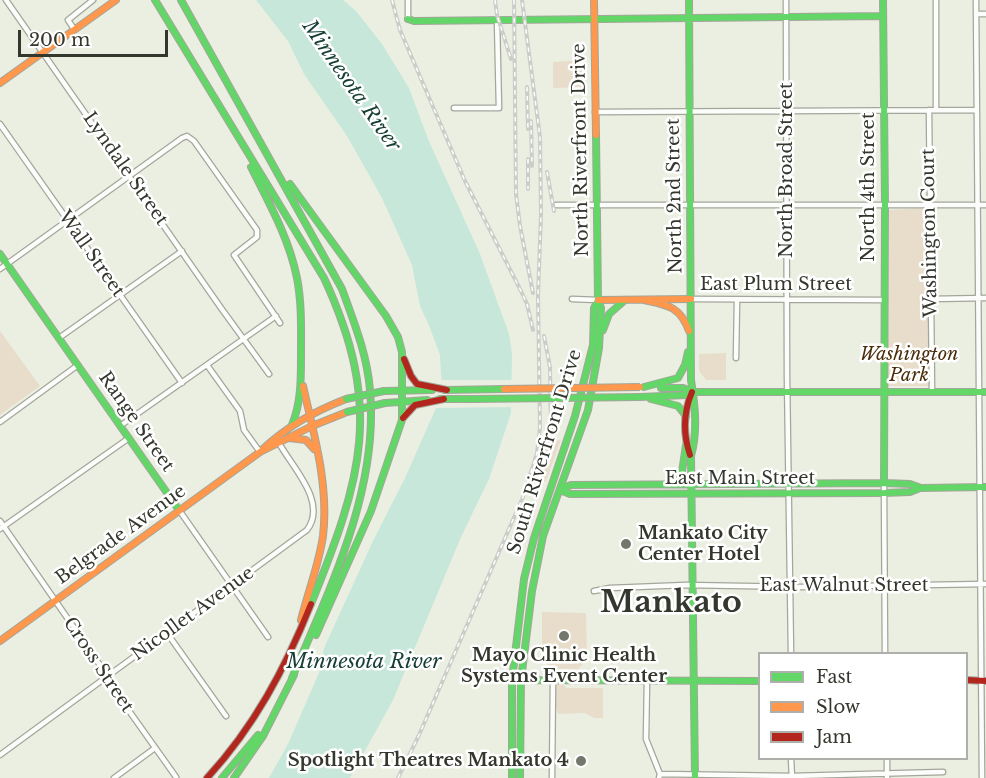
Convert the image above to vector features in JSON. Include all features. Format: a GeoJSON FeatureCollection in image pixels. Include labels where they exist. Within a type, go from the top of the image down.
{"type":"FeatureCollection","features":[{"type":"Feature","properties":{"kind":"main road"},"geometry":{"type":"LineString","coordinates":[[0,83],[116,0]]}},
{"type":"Feature","properties":{"kind":"main road"},"geometry":{"type":"LineString","coordinates":[[155,0],[324,278],[351,343],[359,387],[361,432],[356,476],[344,519],[294,646],[262,706],[236,744],[207,778]]}},
{"type":"Feature","properties":{"kind":"main road"},"geometry":{"type":"LineString","coordinates":[[181,0],[261,141],[351,309],[367,362],[372,400],[371,444],[364,484],[337,568],[292,678]]}},
{"type":"Feature","properties":{"kind":"main road","name":"North Riverfront Drive"},"geometry":{"type":"LineString","coordinates":[[594,0],[598,300]]}},
{"type":"Feature","properties":{"kind":"main road","name":"North 2nd Street"},"geometry":{"type":"LineString","coordinates":[[689,0],[691,339],[692,392],[695,405],[694,445],[691,456],[695,776]]}},
{"type":"Feature","properties":{"kind":"main road","name":"North 4th Street"},"geometry":{"type":"LineString","coordinates":[[883,0],[884,483]]}},
{"type":"Feature","properties":{"kind":"main road"},"geometry":{"type":"LineString","coordinates":[[408,19],[414,21],[497,21],[883,16]]}},
{"type":"Feature","properties":{"kind":"main road"},"geometry":{"type":"LineString","coordinates":[[230,123],[281,228],[294,264],[300,302],[301,375],[299,407],[292,425]]}},
{"type":"Feature","properties":{"kind":"main road"},"geometry":{"type":"LineString","coordinates":[[261,141],[331,243],[386,316],[398,337],[413,381],[421,388]]}},
{"type":"Feature","properties":{"kind":"main road","name":"Range Street"},"geometry":{"type":"LineString","coordinates":[[0,254],[179,510]]}},
{"type":"Feature","properties":{"kind":"main road","name":"East Plum Street"},"geometry":{"type":"LineString","coordinates":[[598,300],[691,299]]}},
{"type":"Feature","properties":{"kind":"main road","name":"South Riverfront Drive"},"geometry":{"type":"LineString","coordinates":[[520,778],[520,680],[532,591],[543,536],[588,410],[599,348],[601,308],[598,300]]}},
{"type":"Feature","properties":{"kind":"main road","name":"South Riverfront Drive"},"geometry":{"type":"LineString","coordinates":[[512,778],[513,680],[524,579],[534,538],[575,416],[593,345],[594,308],[598,300]]}},
{"type":"Feature","properties":{"kind":"main road"},"geometry":{"type":"LineString","coordinates":[[599,348],[605,319],[625,300]]}},
{"type":"Feature","properties":{"kind":"main road"},"geometry":{"type":"LineString","coordinates":[[642,387],[665,384],[679,376],[685,369],[691,339],[686,319],[681,312],[672,307],[645,300]]}},
{"type":"Feature","properties":{"kind":"main road"},"geometry":{"type":"LineString","coordinates":[[402,352],[402,420]]}},
{"type":"Feature","properties":{"kind":"main road"},"geometry":{"type":"LineString","coordinates":[[294,646],[323,536],[324,502],[311,414],[301,375]]}},
{"type":"Feature","properties":{"kind":"main road"},"geometry":{"type":"LineString","coordinates":[[642,387],[683,388],[692,392],[986,392]]}},
{"type":"Feature","properties":{"kind":"main road","name":"Belgrade Avenue"},"geometry":{"type":"LineString","coordinates":[[0,641],[260,452],[292,425],[346,399],[384,391],[421,388],[447,390],[642,387]]}},
{"type":"Feature","properties":{"kind":"main road"},"geometry":{"type":"LineString","coordinates":[[648,398],[686,395],[692,392]]}},
{"type":"Feature","properties":{"kind":"main road","name":"North 2nd Street"},"geometry":{"type":"LineString","coordinates":[[691,456],[686,445],[686,416],[687,402],[692,392]]}},
{"type":"Feature","properties":{"kind":"main road"},"geometry":{"type":"LineString","coordinates":[[648,398],[678,406],[686,416]]}},
{"type":"Feature","properties":{"kind":"main road","name":"Belgrade Avenue"},"geometry":{"type":"LineString","coordinates":[[260,452],[312,426],[347,412],[385,403],[444,399],[648,398]]}},
{"type":"Feature","properties":{"kind":"main road"},"geometry":{"type":"LineString","coordinates":[[234,778],[263,736],[311,645],[371,511],[402,420],[410,408],[420,402]]}},
{"type":"Feature","properties":{"kind":"main road"},"geometry":{"type":"LineString","coordinates":[[289,438],[306,440],[311,443],[316,453]]}},
{"type":"Feature","properties":{"kind":"main road"},"geometry":{"type":"LineString","coordinates":[[662,485],[681,475],[685,468],[686,445]]}},
{"type":"Feature","properties":{"kind":"main road","name":"East Main Street"},"geometry":{"type":"LineString","coordinates":[[560,490],[573,485],[692,484],[884,483],[910,484],[921,488]]}},
{"type":"Feature","properties":{"kind":"main road","name":"East Main Street"},"geometry":{"type":"LineString","coordinates":[[551,488],[570,494],[591,495],[884,493],[910,492],[921,488],[982,487]]}},
{"type":"Feature","properties":{"kind":"main road"},"geometry":{"type":"LineString","coordinates":[[513,680],[758,681]]}},
{"type":"Feature","properties":{"kind":"main road"},"geometry":{"type":"LineString","coordinates":[[968,680],[984,681]]}},
{"type":"Feature","properties":{"kind":"main road"},"geometry":{"type":"LineString","coordinates":[[222,778],[271,718]]}},
{"type":"Feature","properties":{"kind":"main road"},"geometry":{"type":"LineString","coordinates":[[200,778],[236,744]]}},
{"type":"Feature","properties":{"kind":"street","name":"Lyndale Street"},"geometry":{"type":"LineString","coordinates":[[6,0],[269,374]]}},
{"type":"Feature","properties":{"kind":"street"},"geometry":{"type":"LineString","coordinates":[[74,29],[68,20],[93,0]]}},
{"type":"Feature","properties":{"kind":"street"},"geometry":{"type":"LineString","coordinates":[[408,0],[408,19]]}},
{"type":"Feature","properties":{"kind":"street","name":"North Broad Street"},"geometry":{"type":"LineString","coordinates":[[786,0],[791,652]]}},
{"type":"Feature","properties":{"kind":"street"},"geometry":{"type":"LineString","coordinates":[[936,0],[936,110]]}},
{"type":"Feature","properties":{"kind":"street"},"geometry":{"type":"LineString","coordinates":[[976,0],[978,392],[982,487],[984,681],[982,778]]}},
{"type":"Feature","properties":{"kind":"street"},"geometry":{"type":"LineString","coordinates":[[976,14],[986,14]]}},
{"type":"Feature","properties":{"kind":"street"},"geometry":{"type":"LineString","coordinates":[[454,108],[499,108],[497,21]]}},
{"type":"Feature","properties":{"kind":"street","name":"Washington Court"},"geometry":{"type":"LineString","coordinates":[[929,110],[932,392]]}},
{"type":"Feature","properties":{"kind":"street"},"geometry":{"type":"LineString","coordinates":[[595,112],[976,110]]}},
{"type":"Feature","properties":{"kind":"street","name":"Wall Street"},"geometry":{"type":"LineString","coordinates":[[0,124],[182,383]]}},
{"type":"Feature","properties":{"kind":"street"},"geometry":{"type":"LineString","coordinates":[[0,269],[187,136],[194,141],[257,230],[258,235],[234,255],[280,323]]}},
{"type":"Feature","properties":{"kind":"street"},"geometry":{"type":"LineString","coordinates":[[556,205],[931,203],[986,205]]}},
{"type":"Feature","properties":{"kind":"street"},"geometry":{"type":"LineString","coordinates":[[59,338],[182,250]]}},
{"type":"Feature","properties":{"kind":"street"},"geometry":{"type":"LineString","coordinates":[[931,299],[986,298]]}},
{"type":"Feature","properties":{"kind":"street"},"geometry":{"type":"LineString","coordinates":[[572,299],[598,300]]}},
{"type":"Feature","properties":{"kind":"street","name":"East Plum Street"},"geometry":{"type":"LineString","coordinates":[[691,299],[883,300]]}},
{"type":"Feature","properties":{"kind":"street"},"geometry":{"type":"LineString","coordinates":[[736,358],[737,300]]}},
{"type":"Feature","properties":{"kind":"street"},"geometry":{"type":"LineString","coordinates":[[120,426],[276,316]]}},
{"type":"Feature","properties":{"kind":"street"},"geometry":{"type":"LineString","coordinates":[[0,422],[78,365]]}},
{"type":"Feature","properties":{"kind":"street"},"geometry":{"type":"LineString","coordinates":[[207,365],[240,411],[244,430],[260,452]]}},
{"type":"Feature","properties":{"kind":"street"},"geometry":{"type":"LineString","coordinates":[[1,526],[129,438]]}},
{"type":"Feature","properties":{"kind":"street","name":"Nicollet Avenue"},"geometry":{"type":"LineString","coordinates":[[0,755],[106,676],[301,537],[311,526],[314,516],[311,498],[279,443]]}},
{"type":"Feature","properties":{"kind":"street"},"geometry":{"type":"LineString","coordinates":[[884,483],[885,652]]}},
{"type":"Feature","properties":{"kind":"street","name":"Range Street"},"geometry":{"type":"LineString","coordinates":[[179,510],[268,638]]}},
{"type":"Feature","properties":{"kind":"street","name":"Cross Street"},"geometry":{"type":"LineString","coordinates":[[1,526],[176,777]]}},
{"type":"Feature","properties":{"kind":"street","name":"East Walnut Street"},"geometry":{"type":"LineString","coordinates":[[594,591],[610,588],[693,585],[791,587],[983,584]]}},
{"type":"Feature","properties":{"kind":"street"},"geometry":{"type":"LineString","coordinates":[[167,633],[226,716]]}},
{"type":"Feature","properties":{"kind":"street"},"geometry":{"type":"LineString","coordinates":[[552,778],[553,680]]}},
{"type":"Feature","properties":{"kind":"street"},"geometry":{"type":"LineString","coordinates":[[647,680],[646,739],[659,776],[887,776],[943,772]]}},
{"type":"Feature","properties":{"kind":"street"},"geometry":{"type":"LineString","coordinates":[[114,778],[155,748]]}},
{"type":"Feature","properties":{"kind":"street"},"geometry":{"type":"LineString","coordinates":[[791,760],[792,777]]}},
{"type":"Feature","properties":{"kind":"street"},"geometry":{"type":"LineString","coordinates":[[887,760],[887,776]]}},
{"type":"Feature","properties":{"kind":"green space"},"geometry":{"type":"Polygon","coordinates":[[[586,60],[586,87],[553,88],[553,62],[586,60]]]}},
{"type":"Feature","properties":{"kind":"green space","name":"Washington Park"},"geometry":{"type":"Polygon","coordinates":[[[926,208],[930,386],[888,386],[889,210],[926,208]]]}},
{"type":"Feature","properties":{"kind":"green space"},"geometry":{"type":"Polygon","coordinates":[[[0,331],[40,386],[0,415],[0,331]]]}},
{"type":"Feature","properties":{"kind":"green space"},"geometry":{"type":"Polygon","coordinates":[[[726,353],[726,380],[706,380],[699,371],[699,354],[726,353]]]}},
{"type":"Feature","properties":{"kind":"green space"},"geometry":{"type":"Polygon","coordinates":[[[561,440],[546,481],[543,482],[535,477],[540,464],[543,443],[561,440]]]}},
{"type":"Feature","properties":{"kind":"green space","name":"Mayo Clinic Health Systems Event Center"},"geometry":{"type":"Polygon","coordinates":[[[542,612],[586,613],[587,660],[578,669],[552,669],[542,659],[542,612]]]}},
{"type":"Feature","properties":{"kind":"green space"},"geometry":{"type":"Polygon","coordinates":[[[563,683],[566,688],[603,688],[603,718],[594,718],[585,713],[558,714],[555,704],[555,685],[563,683]]]}},
{"type":"Feature","properties":{"kind":"water","name":"Minnesota River"},"geometry":{"type":"Polygon","coordinates":[[[256,0],[343,0],[356,11],[382,44],[409,88],[428,139],[480,254],[509,334],[512,354],[511,413],[489,479],[461,537],[393,700],[350,778],[269,778],[288,744],[319,673],[324,648],[436,408],[442,389],[440,355],[420,306],[412,265],[382,198],[347,136],[304,74],[288,41],[256,0]]]}},
{"type":"Feature","properties":{"kind":"pier"},"geometry":{"type":"Polygon","coordinates":[[[438,380],[516,380],[515,407],[433,408],[439,389],[438,380]]]}},
{"type":"Feature","properties":{"kind":"railway"},"geometry":{"type":"LineString","coordinates":[[392,0],[400,30],[465,181],[527,304],[533,330]]}},
{"type":"Feature","properties":{"kind":"railway"},"geometry":{"type":"LineString","coordinates":[[495,0],[497,15],[511,59]]}},
{"type":"Feature","properties":{"kind":"railway"},"geometry":{"type":"LineString","coordinates":[[514,0],[516,194],[533,293]]}},
{"type":"Feature","properties":{"kind":"railway"},"geometry":{"type":"LineString","coordinates":[[398,778],[523,497],[537,453],[540,427],[538,295],[541,215],[540,137],[522,0]]}},
{"type":"Feature","properties":{"kind":"railway"},"geometry":{"type":"LineString","coordinates":[[527,87],[528,129]]}},
{"type":"Feature","properties":{"kind":"railway"},"geometry":{"type":"LineString","coordinates":[[531,121],[532,166]]}},
{"type":"Feature","properties":{"kind":"railway"},"geometry":{"type":"LineString","coordinates":[[528,159],[528,189]]}},
{"type":"Feature","properties":{"kind":"railway"},"geometry":{"type":"LineString","coordinates":[[547,172],[554,211]]}},
{"type":"Feature","properties":{"kind":"railway"},"geometry":{"type":"LineString","coordinates":[[544,336],[550,367],[551,437]]}},
{"type":"Feature","properties":{"kind":"traffic: fast"},"geometry":{"type":"LineString","coordinates":[[155,0],[324,278],[343,324],[354,366],[360,405],[359,442],[353,479],[343,518],[311,604]]}},
{"type":"Feature","properties":{"kind":"traffic: fast"},"geometry":{"type":"LineString","coordinates":[[181,0],[342,289],[366,364],[370,390],[371,427],[367,465],[359,501],[336,574],[292,678]]}},
{"type":"Feature","properties":{"kind":"traffic: fast"},"geometry":{"type":"LineString","coordinates":[[689,0],[691,380],[695,418],[695,437],[691,456],[695,778]]}},
{"type":"Feature","properties":{"kind":"traffic: fast"},"geometry":{"type":"LineString","coordinates":[[883,0],[884,483]]}},
{"type":"Feature","properties":{"kind":"traffic: fast"},"geometry":{"type":"LineString","coordinates":[[408,19],[414,21],[883,16]]}},
{"type":"Feature","properties":{"kind":"traffic: fast"},"geometry":{"type":"LineString","coordinates":[[520,778],[521,680],[532,591],[543,536],[588,410],[599,348],[601,308],[598,300],[596,135]]}},
{"type":"Feature","properties":{"kind":"traffic: fast"},"geometry":{"type":"LineString","coordinates":[[251,167],[284,235],[299,288],[301,383],[292,425]]}},
{"type":"Feature","properties":{"kind":"traffic: fast"},"geometry":{"type":"LineString","coordinates":[[290,184],[386,316],[398,337],[402,352],[402,420],[371,511],[316,635]]}},
{"type":"Feature","properties":{"kind":"traffic: fast"},"geometry":{"type":"LineString","coordinates":[[0,254],[179,510]]}},
{"type":"Feature","properties":{"kind":"traffic: fast"},"geometry":{"type":"LineString","coordinates":[[512,778],[512,680],[524,579],[534,538],[575,416],[593,345],[594,308],[598,300]]}},
{"type":"Feature","properties":{"kind":"traffic: fast"},"geometry":{"type":"LineString","coordinates":[[603,330],[609,314],[625,300]]}},
{"type":"Feature","properties":{"kind":"traffic: fast"},"geometry":{"type":"LineString","coordinates":[[644,387],[678,378],[685,365],[688,352]]}},
{"type":"Feature","properties":{"kind":"traffic: fast"},"geometry":{"type":"LineString","coordinates":[[661,388],[683,388],[692,392]]}},
{"type":"Feature","properties":{"kind":"traffic: fast"},"geometry":{"type":"LineString","coordinates":[[445,390],[504,389]]}},
{"type":"Feature","properties":{"kind":"traffic: fast"},"geometry":{"type":"LineString","coordinates":[[384,391],[432,390]]}},
{"type":"Feature","properties":{"kind":"traffic: fast"},"geometry":{"type":"LineString","coordinates":[[346,399],[384,391]]}},
{"type":"Feature","properties":{"kind":"traffic: fast"},"geometry":{"type":"LineString","coordinates":[[640,397],[686,395],[692,392],[986,392]]}},
{"type":"Feature","properties":{"kind":"traffic: fast"},"geometry":{"type":"LineString","coordinates":[[474,399],[640,397]]}},
{"type":"Feature","properties":{"kind":"traffic: fast"},"geometry":{"type":"LineString","coordinates":[[440,399],[474,399]]}},
{"type":"Feature","properties":{"kind":"traffic: fast"},"geometry":{"type":"LineString","coordinates":[[651,399],[678,406],[686,416]]}},
{"type":"Feature","properties":{"kind":"traffic: fast"},"geometry":{"type":"LineString","coordinates":[[385,403],[427,400]]}},
{"type":"Feature","properties":{"kind":"traffic: fast"},"geometry":{"type":"LineString","coordinates":[[347,412],[385,403]]}},
{"type":"Feature","properties":{"kind":"traffic: fast"},"geometry":{"type":"LineString","coordinates":[[668,483],[682,472],[686,445]]}},
{"type":"Feature","properties":{"kind":"traffic: fast"},"geometry":{"type":"LineString","coordinates":[[560,490],[571,485],[884,483],[910,484],[921,488],[986,487]]}},
{"type":"Feature","properties":{"kind":"traffic: fast"},"geometry":{"type":"LineString","coordinates":[[560,490],[570,494],[884,493],[910,492],[920,488]]}},
{"type":"Feature","properties":{"kind":"traffic: fast"},"geometry":{"type":"LineString","coordinates":[[234,778],[263,736],[294,675]]}},
{"type":"Feature","properties":{"kind":"traffic: fast"},"geometry":{"type":"LineString","coordinates":[[519,680],[758,681]]}},
{"type":"Feature","properties":{"kind":"traffic: fast"},"geometry":{"type":"LineString","coordinates":[[222,778],[258,735]]}},
{"type":"Feature","properties":{"kind":"traffic: slow"},"geometry":{"type":"LineString","coordinates":[[0,83],[116,0]]}},
{"type":"Feature","properties":{"kind":"traffic: slow"},"geometry":{"type":"LineString","coordinates":[[594,0],[596,135]]}},
{"type":"Feature","properties":{"kind":"traffic: slow"},"geometry":{"type":"LineString","coordinates":[[598,300],[691,299]]}},
{"type":"Feature","properties":{"kind":"traffic: slow"},"geometry":{"type":"LineString","coordinates":[[644,300],[672,308],[681,316],[689,331]]}},
{"type":"Feature","properties":{"kind":"traffic: slow"},"geometry":{"type":"LineString","coordinates":[[301,620],[319,557],[324,517],[319,460],[303,386]]}},
{"type":"Feature","properties":{"kind":"traffic: slow"},"geometry":{"type":"LineString","coordinates":[[504,389],[640,387]]}},
{"type":"Feature","properties":{"kind":"traffic: slow"},"geometry":{"type":"LineString","coordinates":[[263,449],[302,420],[346,399]]}},
{"type":"Feature","properties":{"kind":"traffic: slow"},"geometry":{"type":"LineString","coordinates":[[0,641],[260,452],[312,426],[347,412]]}},
{"type":"Feature","properties":{"kind":"traffic: slow"},"geometry":{"type":"LineString","coordinates":[[289,438],[306,440],[314,449]]}},
{"type":"Feature","properties":{"kind":"traffic: jam"},"geometry":{"type":"LineString","coordinates":[[404,359],[417,384],[447,390]]}},
{"type":"Feature","properties":{"kind":"traffic: jam"},"geometry":{"type":"LineString","coordinates":[[690,455],[685,424],[692,392]]}},
{"type":"Feature","properties":{"kind":"traffic: jam"},"geometry":{"type":"LineString","coordinates":[[403,418],[415,405],[444,399]]}},
{"type":"Feature","properties":{"kind":"traffic: jam"},"geometry":{"type":"LineString","coordinates":[[207,778],[254,718],[279,674],[311,604]]}},
{"type":"Feature","properties":{"kind":"traffic: jam"},"geometry":{"type":"LineString","coordinates":[[968,680],[986,681]]}},
{"type":"Feature","properties":{"kind":"place","name":"Mankato City Center Hotel"},"geometry":{"type":"Point","coordinates":[626,544]}},
{"type":"Feature","properties":{"kind":"place","name":"Mayo Clinic Health Systems Event Center"},"geometry":{"type":"Point","coordinates":[564,636]}},
{"type":"Feature","properties":{"kind":"place","name":"Spotlight Theatres Mankato 4"},"geometry":{"type":"Point","coordinates":[581,761]}},
{"type":"Feature","properties":{"kind":"district","name":"Mankato"},"geometry":{"type":"Point","coordinates":[671,604]}}]}
